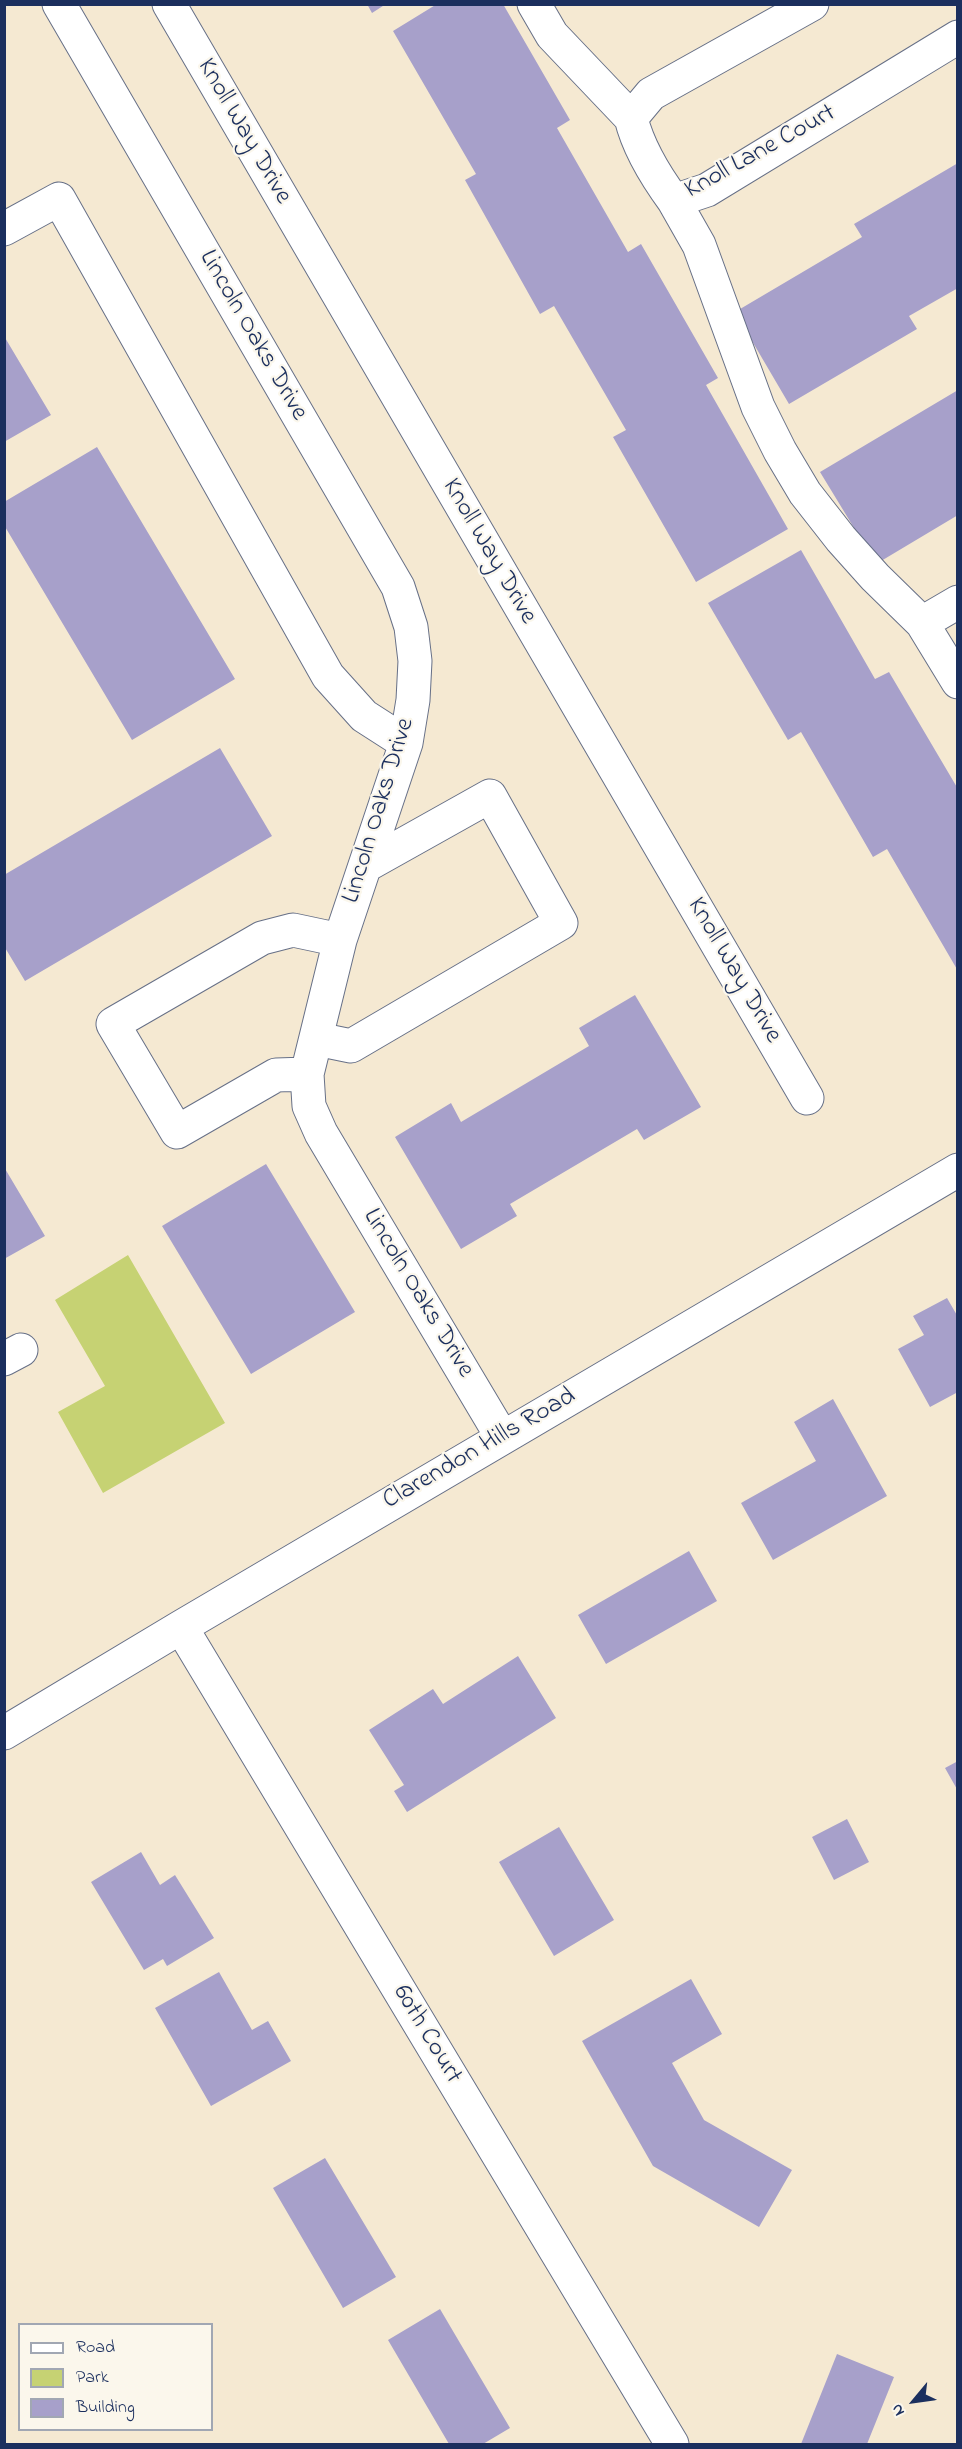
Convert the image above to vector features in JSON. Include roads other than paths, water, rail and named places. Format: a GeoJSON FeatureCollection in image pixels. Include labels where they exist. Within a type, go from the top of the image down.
{"type":"FeatureCollection","features":[{"type":"Feature","properties":{"kind":"street","name":"Lincoln Oaks Drive"},"geometry":{"type":"LineString","coordinates":[[59,4],[398,586],[411,627],[415,661],[413,700],[406,743],[340,940],[307,1074],[309,1106],[321,1133],[502,1437]]}},
{"type":"Feature","properties":{"kind":"street","name":"Knoll Way Drive"},"geometry":{"type":"LineString","coordinates":[[169,4],[807,1098]]}},
{"type":"Feature","properties":{"kind":"street"},"geometry":{"type":"LineString","coordinates":[[534,4],[552,35],[631,118],[651,94],[812,4]]}},
{"type":"Feature","properties":{"kind":"street","name":"Knoll Lane Court"},"geometry":{"type":"LineString","coordinates":[[631,118],[639,140],[664,188],[674,201],[706,190],[957,37]]}},
{"type":"Feature","properties":{"kind":"street"},"geometry":{"type":"LineString","coordinates":[[4,229],[59,200],[328,676],[364,716],[406,743]]}},
{"type":"Feature","properties":{"kind":"street"},"geometry":{"type":"LineString","coordinates":[[674,201],[699,245],[758,406],[780,452],[805,493],[841,539],[874,577],[922,623],[957,682]]}},
{"type":"Feature","properties":{"kind":"street"},"geometry":{"type":"LineString","coordinates":[[922,623],[957,602]]}},
{"type":"Feature","properties":{"kind":"street"},"geometry":{"type":"LineString","coordinates":[[317,1039],[351,1046],[561,923],[490,796],[365,866]]}},
{"type":"Feature","properties":{"kind":"street"},"geometry":{"type":"LineString","coordinates":[[307,1074],[276,1075],[177,1132],[113,1024],[262,938],[293,930],[340,940]]}},
{"type":"Feature","properties":{"kind":"street","name":"Clarendon Hills Road"},"geometry":{"type":"LineString","coordinates":[[4,1733],[957,1170]]}},
{"type":"Feature","properties":{"kind":"street","name":"60th Court"},"geometry":{"type":"LineString","coordinates":[[181,1627],[672,2445]]}}]}
